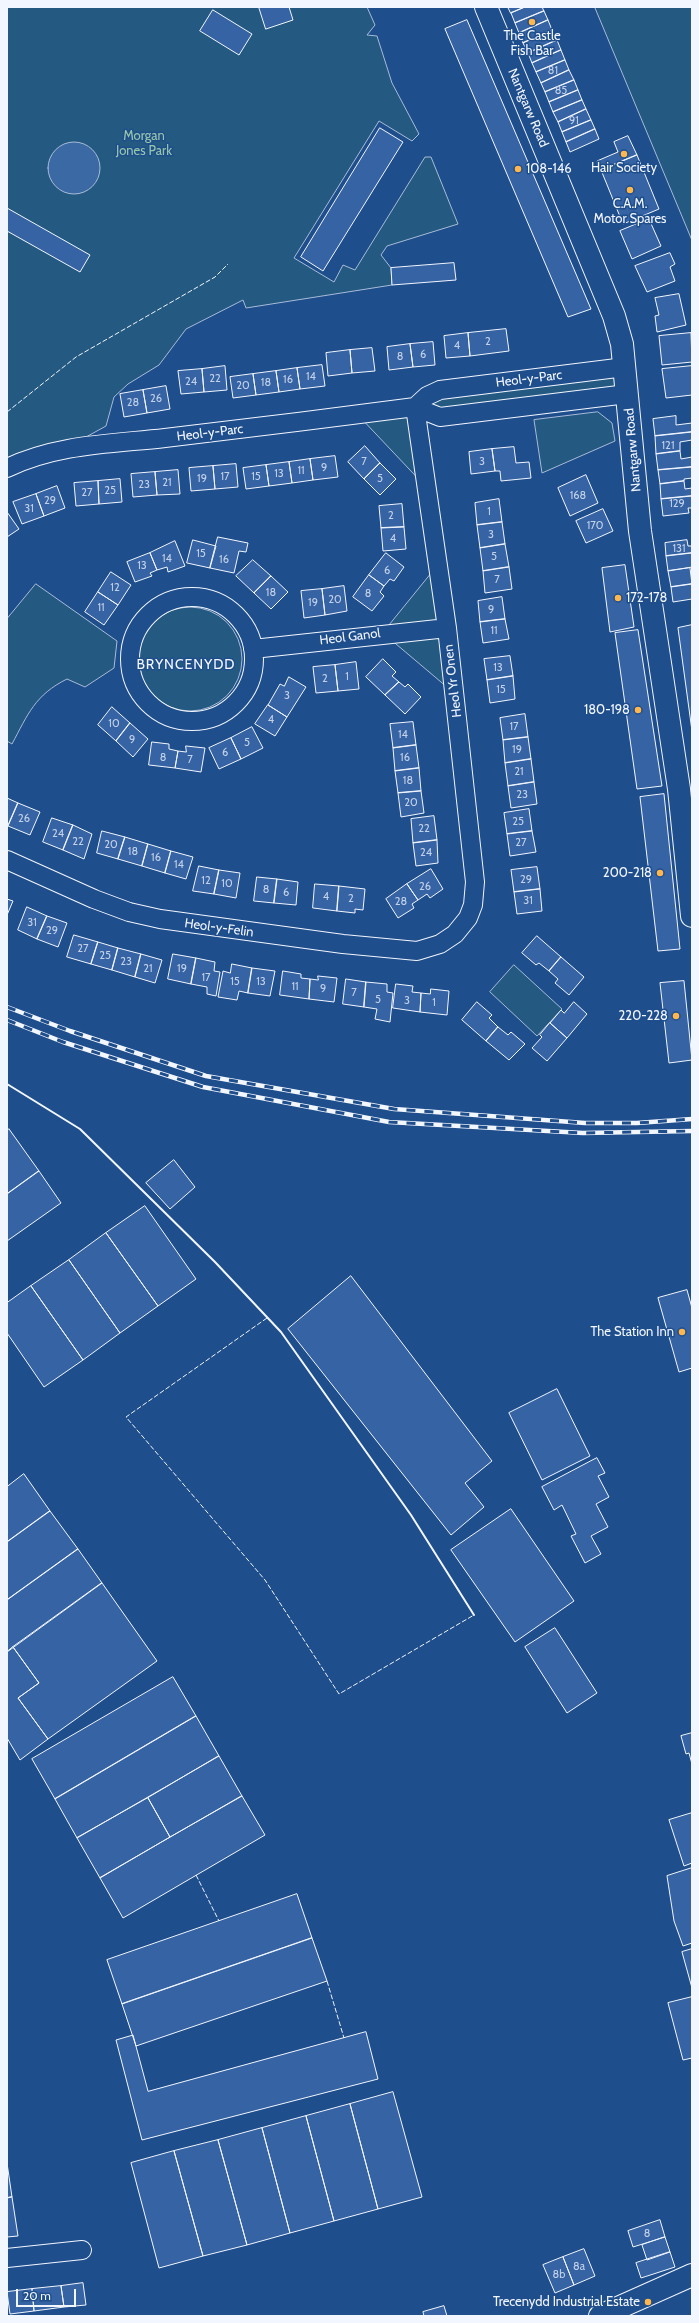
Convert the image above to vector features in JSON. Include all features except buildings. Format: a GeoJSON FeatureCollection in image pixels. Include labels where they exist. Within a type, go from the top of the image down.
{"type":"FeatureCollection","features":[{"type":"Feature","properties":{"kind":"main road","name":"Nantgarw Road"},"geometry":{"type":"LineString","coordinates":[[486,7],[614,316],[622,344],[640,532],[679,789],[692,916]]}},
{"type":"Feature","properties":{"kind":"main road"},"geometry":{"type":"LineString","coordinates":[[600,2316],[692,2275]]}},
{"type":"Feature","properties":{"kind":"street","name":"Heol-y-Parc"},"geometry":{"type":"LineString","coordinates":[[415,407],[428,396],[440,390],[625,367]]}},
{"type":"Feature","properties":{"kind":"street","name":"Heol-y-Parc"},"geometry":{"type":"LineString","coordinates":[[7,468],[41,455],[82,446],[142,441],[415,407],[440,417],[627,394]]}},
{"type":"Feature","properties":{"kind":"street","name":"Heol Yr Onen"},"geometry":{"type":"LineString","coordinates":[[415,407],[447,628],[475,882],[473,906],[468,918],[455,934],[440,944]]}},
{"type":"Feature","properties":{"kind":"street"},"geometry":{"type":"LineString","coordinates":[[185,597],[204,598],[222,604],[238,616],[248,632],[253,649],[252,673],[244,693],[230,708],[211,718],[189,721],[168,717],[150,705],[137,688],[130,668],[131,646],[138,628],[150,613],[161,606],[185,597]]}},
{"type":"Feature","properties":{"kind":"street","name":"Heol Ganol"},"geometry":{"type":"LineString","coordinates":[[253,649],[447,628]]}},
{"type":"Feature","properties":{"kind":"street","name":"Heol-y-Felin"},"geometry":{"type":"LineString","coordinates":[[7,860],[94,899],[129,912],[160,919],[397,950],[417,951],[440,944]]}},
{"type":"Feature","properties":{"kind":"street"},"geometry":{"type":"LineString","coordinates":[[7,2258],[82,2250]]}},
{"type":"Feature","properties":{"kind":"green space","name":"Morgan Jones Park"},"geometry":{"type":"Polygon","coordinates":[[[7,7],[367,7],[375,25],[367,35],[377,36],[392,83],[419,134],[412,141],[379,121],[294,258],[334,282],[343,265],[355,270],[425,157],[431,157],[458,224],[387,246],[381,255],[391,268],[392,285],[246,308],[243,300],[186,329],[159,365],[128,384],[114,397],[106,426],[86,437],[45,446],[7,463],[7,7]]]}},
{"type":"Feature","properties":{"kind":"green space"},"geometry":{"type":"Polygon","coordinates":[[[595,7],[692,7],[692,240],[595,7]]]}},
{"type":"Feature","properties":{"kind":"green space"},"geometry":{"type":"Polygon","coordinates":[[[625,367],[627,394],[440,417],[415,407],[427,488],[358,415],[427,396],[625,367]]]}},
{"type":"Feature","properties":{"kind":"green space"},"geometry":{"type":"Polygon","coordinates":[[[598,412],[612,423],[615,441],[542,473],[534,420],[598,412]]]}},
{"type":"Feature","properties":{"kind":"green space"},"geometry":{"type":"Polygon","coordinates":[[[438,565],[454,693],[383,633],[438,565]]]}},
{"type":"Feature","properties":{"kind":"green space"},"geometry":{"type":"Polygon","coordinates":[[[36,584],[117,641],[114,668],[85,687],[67,679],[56,685],[40,699],[28,714],[12,744],[7,741],[7,619],[36,584]]]}},
{"type":"Feature","properties":{"kind":"green space"},"geometry":{"type":"Polygon","coordinates":[[[190,607],[210,611],[219,615],[227,622],[234,630],[238,639],[242,659],[238,679],[234,688],[227,696],[219,703],[210,707],[190,711],[170,707],[161,703],[153,696],[146,688],[142,679],[138,659],[142,639],[146,630],[153,622],[161,615],[170,611],[190,607]]]}},
{"type":"Feature","properties":{"kind":"green space"},"geometry":{"type":"Polygon","coordinates":[[[514,965],[562,1009],[537,1036],[490,992],[514,965]]]}},
{"type":"Feature","properties":{"kind":"shaded area"},"geometry":{"type":"Polygon","coordinates":[[[69,142],[79,142],[93,149],[100,163],[100,173],[93,187],[79,194],[69,194],[59,190],[52,183],[48,173],[48,163],[52,153],[59,146],[69,142]]]}},
{"type":"Feature","properties":{"kind":"railway"},"geometry":{"type":"LineString","coordinates":[[7,1007],[70,1031],[206,1076],[394,1109],[585,1123],[637,1123],[692,1119]]}},
{"type":"Feature","properties":{"kind":"railway"},"geometry":{"type":"LineString","coordinates":[[7,1020],[63,1042],[203,1087],[389,1122],[583,1133],[692,1131]]}},
{"type":"Feature","properties":{"kind":"fence"},"geometry":{"type":"LineString","coordinates":[[7,412],[76,357],[215,277],[228,264]]}},
{"type":"Feature","properties":{"kind":"fence"},"geometry":{"type":"LineString","coordinates":[[267,1318],[126,1417],[265,1580],[339,1694],[474,1615]]}},
{"type":"Feature","properties":{"kind":"fence"},"geometry":{"type":"LineString","coordinates":[[196,1875],[219,1921]]}},
{"type":"Feature","properties":{"kind":"fence"},"geometry":{"type":"LineString","coordinates":[[327,1981],[344,2038]]}},
{"type":"Feature","properties":{"kind":"wall"},"geometry":{"type":"LineString","coordinates":[[7,1084],[80,1129],[215,1262],[281,1332],[411,1515],[474,1615]]}},
{"type":"Feature","properties":{"kind":"place","name":"The Castle Fish Bar"},"geometry":{"type":"Point","coordinates":[532,22]}},
{"type":"Feature","properties":{"kind":"place","name":"Hair Society"},"geometry":{"type":"Point","coordinates":[624,154]}},
{"type":"Feature","properties":{"kind":"place","name":"108-146"},"geometry":{"type":"Point","coordinates":[518,169]}},
{"type":"Feature","properties":{"kind":"place","name":"C.A.M. Motor Spares"},"geometry":{"type":"Point","coordinates":[630,190]}},
{"type":"Feature","properties":{"kind":"place","name":"172-178"},"geometry":{"type":"Point","coordinates":[618,598]}},
{"type":"Feature","properties":{"kind":"place","name":"180-198"},"geometry":{"type":"Point","coordinates":[638,710]}},
{"type":"Feature","properties":{"kind":"place","name":"200-218"},"geometry":{"type":"Point","coordinates":[660,873]}},
{"type":"Feature","properties":{"kind":"place","name":"220-228"},"geometry":{"type":"Point","coordinates":[676,1016]}},
{"type":"Feature","properties":{"kind":"place","name":"The Station Inn"},"geometry":{"type":"Point","coordinates":[682,1332]}},
{"type":"Feature","properties":{"kind":"place","name":"Trecenydd Industrial Estate"},"geometry":{"type":"Point","coordinates":[648,2302]}},
{"type":"Feature","properties":{"kind":"district","name":"BRYNCENYDD"},"geometry":{"type":"Point","coordinates":[186,665]}}]}
